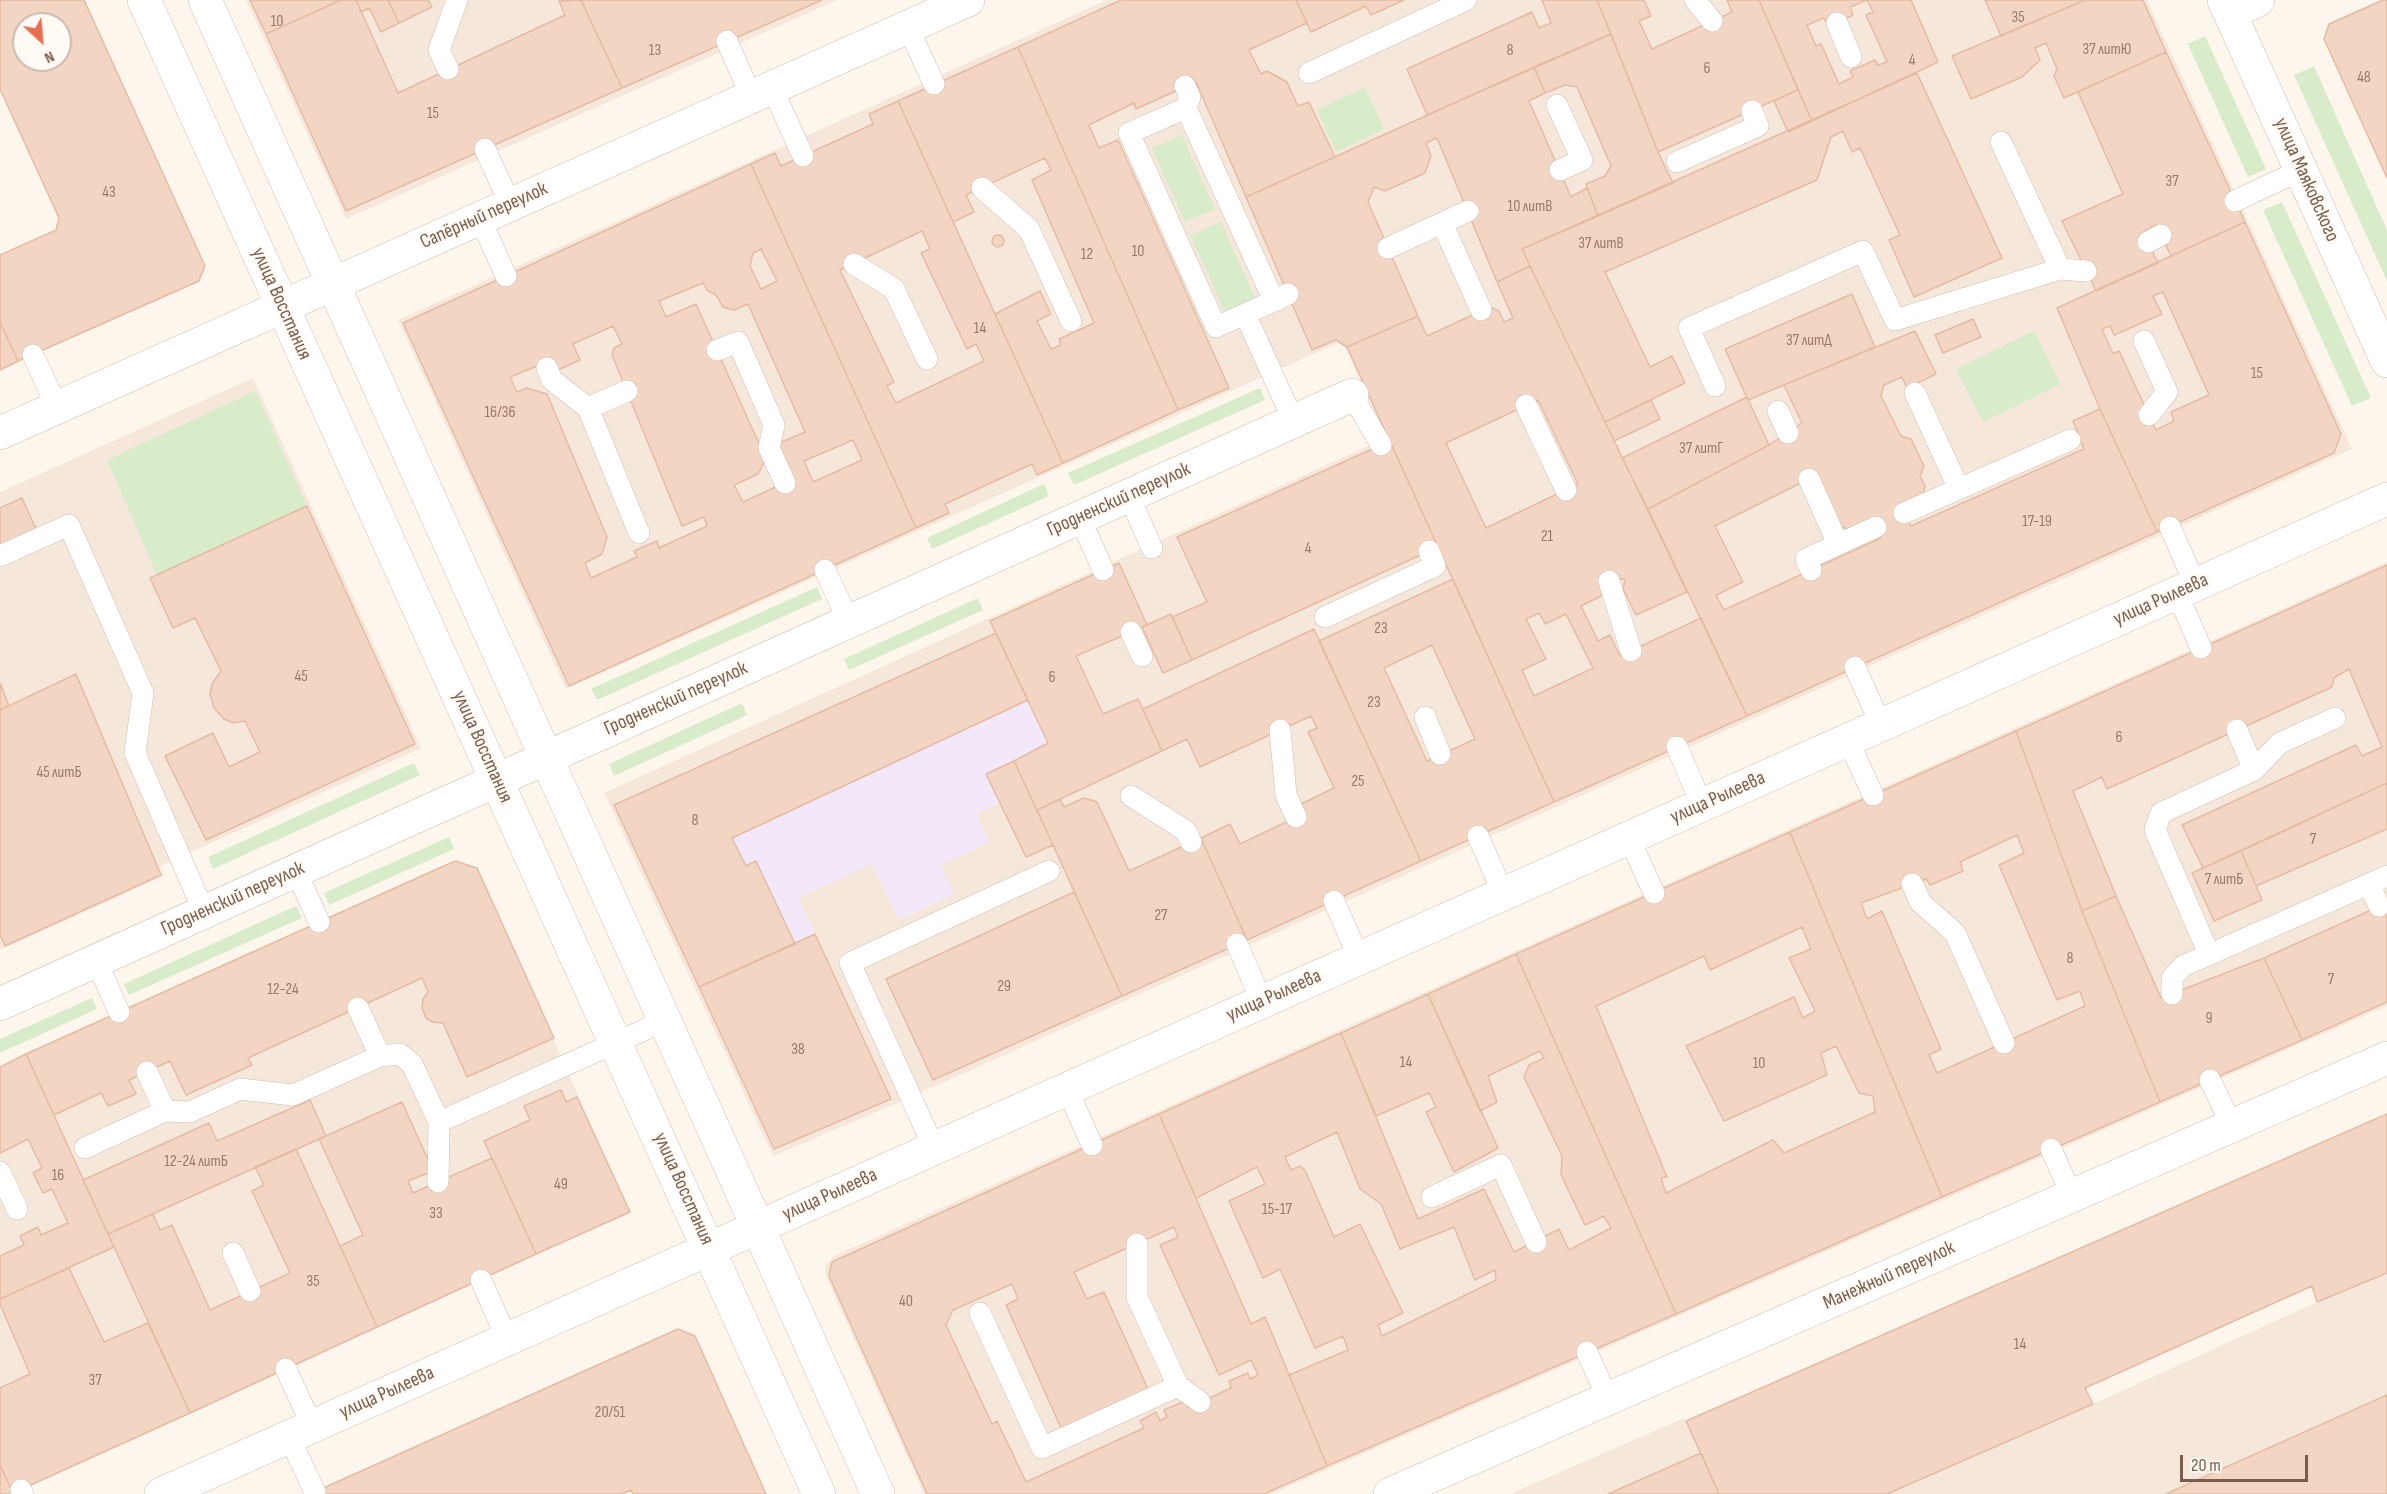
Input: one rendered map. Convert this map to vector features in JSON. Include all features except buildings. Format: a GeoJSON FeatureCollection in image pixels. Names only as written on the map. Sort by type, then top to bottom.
{"type":"FeatureCollection","features":[{"type":"Feature","properties":{"kind":"street","name":"улица Восстания"},"geometry":{"type":"LineString","coordinates":[[144,0],[819,1494]]}},
{"type":"Feature","properties":{"kind":"street"},"geometry":{"type":"LineString","coordinates":[[205,0],[878,1494]]}},
{"type":"Feature","properties":{"kind":"street","name":"Сапёрный переулок"},"geometry":{"type":"LineString","coordinates":[[0,433],[968,0]]}},
{"type":"Feature","properties":{"kind":"street","name":"улица Маяковского"},"geometry":{"type":"LineString","coordinates":[[2238,4],[2301,170],[2387,361]]}},
{"type":"Feature","properties":{"kind":"street","name":"Гродненский переулок"},"geometry":{"type":"LineString","coordinates":[[0,1004],[1352,395]]}},
{"type":"Feature","properties":{"kind":"street","name":"улица Рылеева"},"geometry":{"type":"LineString","coordinates":[[161,1494],[2387,499]]}},
{"type":"Feature","properties":{"kind":"street","name":"Манежный переулок"},"geometry":{"type":"LineString","coordinates":[[1390,1494],[2387,1058]]}},
{"type":"Feature","properties":{"kind":"lane"},"geometry":{"type":"LineString","coordinates":[[448,69],[439,50],[458,0]]}},
{"type":"Feature","properties":{"kind":"lane"},"geometry":{"type":"LineString","coordinates":[[1309,73],[1433,7],[1466,0]]}},
{"type":"Feature","properties":{"kind":"lane"},"geometry":{"type":"LineString","coordinates":[[1695,0],[1713,21]]}},
{"type":"Feature","properties":{"kind":"lane"},"geometry":{"type":"LineString","coordinates":[[1837,23],[1851,57]]}},
{"type":"Feature","properties":{"kind":"lane"},"geometry":{"type":"LineString","coordinates":[[908,27],[934,84]]}},
{"type":"Feature","properties":{"kind":"lane"},"geometry":{"type":"LineString","coordinates":[[727,41],[803,156]]}},
{"type":"Feature","properties":{"kind":"lane"},"geometry":{"type":"LineString","coordinates":[[1185,86],[1190,97],[1186,108],[1129,133],[1216,327],[1281,298],[1186,108]]}},
{"type":"Feature","properties":{"kind":"lane"},"geometry":{"type":"LineString","coordinates":[[1557,105],[1582,160],[1560,170]]}},
{"type":"Feature","properties":{"kind":"lane"},"geometry":{"type":"LineString","coordinates":[[1677,162],[1758,126],[1752,111]]}},
{"type":"Feature","properties":{"kind":"lane"},"geometry":{"type":"LineString","coordinates":[[2001,142],[2060,269]]}},
{"type":"Feature","properties":{"kind":"lane"},"geometry":{"type":"LineString","coordinates":[[484,149],[510,204]]}},
{"type":"Feature","properties":{"kind":"lane"},"geometry":{"type":"LineString","coordinates":[[2235,201],[2301,170]]}},
{"type":"Feature","properties":{"kind":"lane"},"geometry":{"type":"LineString","coordinates":[[982,188],[1029,229],[1071,321]]}},
{"type":"Feature","properties":{"kind":"lane"},"geometry":{"type":"LineString","coordinates":[[1388,248],[1468,211]]}},
{"type":"Feature","properties":{"kind":"lane"},"geometry":{"type":"LineString","coordinates":[[480,218],[506,276]]}},
{"type":"Feature","properties":{"kind":"lane"},"geometry":{"type":"LineString","coordinates":[[1442,223],[1481,310]]}},
{"type":"Feature","properties":{"kind":"lane"},"geometry":{"type":"LineString","coordinates":[[1715,386],[1689,328],[1863,251],[1895,320],[2060,269],[2086,271]]}},
{"type":"Feature","properties":{"kind":"lane"},"geometry":{"type":"LineString","coordinates":[[854,264],[894,289],[927,359]]}},
{"type":"Feature","properties":{"kind":"lane"},"geometry":{"type":"LineString","coordinates":[[1245,314],[1294,422]]}},
{"type":"Feature","properties":{"kind":"lane"},"geometry":{"type":"LineString","coordinates":[[2144,341],[2167,392],[2149,415]]}},
{"type":"Feature","properties":{"kind":"lane"},"geometry":{"type":"LineString","coordinates":[[717,350],[738,342],[774,425],[769,448],[785,483]]}},
{"type":"Feature","properties":{"kind":"lane"},"geometry":{"type":"LineString","coordinates":[[33,355],[57,407]]}},
{"type":"Feature","properties":{"kind":"lane"},"geometry":{"type":"LineString","coordinates":[[547,368],[552,380],[588,408],[639,533]]}},
{"type":"Feature","properties":{"kind":"lane"},"geometry":{"type":"LineString","coordinates":[[588,408],[627,391]]}},
{"type":"Feature","properties":{"kind":"lane"},"geometry":{"type":"LineString","coordinates":[[1915,393],[1959,489]]}},
{"type":"Feature","properties":{"kind":"lane"},"geometry":{"type":"LineString","coordinates":[[1352,395],[1381,445]]}},
{"type":"Feature","properties":{"kind":"lane"},"geometry":{"type":"LineString","coordinates":[[1526,405],[1566,490]]}},
{"type":"Feature","properties":{"kind":"lane"},"geometry":{"type":"LineString","coordinates":[[1778,411],[1788,433]]}},
{"type":"Feature","properties":{"kind":"lane"},"geometry":{"type":"LineString","coordinates":[[1904,513],[2070,440]]}},
{"type":"Feature","properties":{"kind":"lane"},"geometry":{"type":"LineString","coordinates":[[1809,479],[1838,544]]}},
{"type":"Feature","properties":{"kind":"lane"},"geometry":{"type":"LineString","coordinates":[[1129,496],[1152,548]]}},
{"type":"Feature","properties":{"kind":"lane"},"geometry":{"type":"LineString","coordinates":[[1080,518],[1103,570]]}},
{"type":"Feature","properties":{"kind":"lane"},"geometry":{"type":"LineString","coordinates":[[0,556],[69,525],[142,693],[135,753],[204,912]]}},
{"type":"Feature","properties":{"kind":"lane"},"geometry":{"type":"LineString","coordinates":[[2170,526],[2201,648]]}},
{"type":"Feature","properties":{"kind":"lane"},"geometry":{"type":"LineString","coordinates":[[1811,570],[1806,559],[1876,527]]}},
{"type":"Feature","properties":{"kind":"lane"},"geometry":{"type":"LineString","coordinates":[[1325,617],[1435,566],[1429,551]]}},
{"type":"Feature","properties":{"kind":"lane"},"geometry":{"type":"LineString","coordinates":[[825,570],[849,622]]}},
{"type":"Feature","properties":{"kind":"lane"},"geometry":{"type":"LineString","coordinates":[[1609,581],[1631,651]]}},
{"type":"Feature","properties":{"kind":"lane"},"geometry":{"type":"LineString","coordinates":[[1131,632],[1142,656]]}},
{"type":"Feature","properties":{"kind":"lane"},"geometry":{"type":"LineString","coordinates":[[1856,667],[1881,725]]}},
{"type":"Feature","properties":{"kind":"lane"},"geometry":{"type":"LineString","coordinates":[[1425,717],[1440,754]]}},
{"type":"Feature","properties":{"kind":"lane"},"geometry":{"type":"LineString","coordinates":[[2209,954],[2155,830],[2161,813],[2254,770],[2280,743],[2335,718]]}},
{"type":"Feature","properties":{"kind":"lane"},"geometry":{"type":"LineString","coordinates":[[1280,730],[1286,795],[1296,817]]}},
{"type":"Feature","properties":{"kind":"lane"},"geometry":{"type":"LineString","coordinates":[[2237,730],[2254,770]]}},
{"type":"Feature","properties":{"kind":"lane"},"geometry":{"type":"LineString","coordinates":[[1848,740],[1873,795]]}},
{"type":"Feature","properties":{"kind":"lane"},"geometry":{"type":"LineString","coordinates":[[1677,747],[1702,805]]}},
{"type":"Feature","properties":{"kind":"lane"},"geometry":{"type":"LineString","coordinates":[[1131,796],[1186,831],[1191,842]]}},
{"type":"Feature","properties":{"kind":"lane"},"geometry":{"type":"LineString","coordinates":[[1478,836],[1503,893]]}},
{"type":"Feature","properties":{"kind":"lane"},"geometry":{"type":"LineString","coordinates":[[1629,838],[1654,893]]}},
{"type":"Feature","properties":{"kind":"lane"},"geometry":{"type":"LineString","coordinates":[[296,871],[319,922]]}},
{"type":"Feature","properties":{"kind":"lane"},"geometry":{"type":"LineString","coordinates":[[934,1148],[850,963],[1049,871]]}},
{"type":"Feature","properties":{"kind":"lane"},"geometry":{"type":"LineString","coordinates":[[2172,994],[2172,978],[2183,966],[2378,880],[2379,906]]}},
{"type":"Feature","properties":{"kind":"lane"},"geometry":{"type":"LineString","coordinates":[[1912,884],[1921,903],[1954,933],[2004,1043]]}},
{"type":"Feature","properties":{"kind":"lane"},"geometry":{"type":"LineString","coordinates":[[1334,901],[1359,958]]}},
{"type":"Feature","properties":{"kind":"lane"},"geometry":{"type":"LineString","coordinates":[[1237,944],[1262,1002]]}},
{"type":"Feature","properties":{"kind":"lane"},"geometry":{"type":"LineString","coordinates":[[96,960],[119,1012]]}},
{"type":"Feature","properties":{"kind":"lane"},"geometry":{"type":"LineString","coordinates":[[358,1008],[380,1056]]}},
{"type":"Feature","properties":{"kind":"lane"},"geometry":{"type":"LineString","coordinates":[[439,1122],[664,1021]]}},
{"type":"Feature","properties":{"kind":"lane"},"geometry":{"type":"LineString","coordinates":[[85,1148],[165,1111],[190,1112],[240,1089],[293,1095],[380,1056],[400,1054],[412,1064],[439,1122],[438,1182]]}},
{"type":"Feature","properties":{"kind":"lane"},"geometry":{"type":"LineString","coordinates":[[147,1072],[165,1111]]}},
{"type":"Feature","properties":{"kind":"lane"},"geometry":{"type":"LineString","coordinates":[[2210,1080],[2232,1126]]}},
{"type":"Feature","properties":{"kind":"lane"},"geometry":{"type":"LineString","coordinates":[[1067,1089],[1092,1145]]}},
{"type":"Feature","properties":{"kind":"lane"},"geometry":{"type":"LineString","coordinates":[[2051,1149],[2072,1196]]}},
{"type":"Feature","properties":{"kind":"lane"},"geometry":{"type":"LineString","coordinates":[[1432,1197],[1501,1166],[1536,1242]]}},
{"type":"Feature","properties":{"kind":"lane"},"geometry":{"type":"LineString","coordinates":[[0,1172],[17,1209]]}},
{"type":"Feature","properties":{"kind":"lane"},"geometry":{"type":"LineString","coordinates":[[1137,1244],[1137,1298],[1178,1386],[1200,1402]]}},
{"type":"Feature","properties":{"kind":"lane"},"geometry":{"type":"LineString","coordinates":[[233,1253],[250,1291]]}},
{"type":"Feature","properties":{"kind":"lane"},"geometry":{"type":"LineString","coordinates":[[481,1280],[507,1339]]}},
{"type":"Feature","properties":{"kind":"lane"},"geometry":{"type":"LineString","coordinates":[[980,1313],[1042,1448],[1178,1386]]}},
{"type":"Feature","properties":{"kind":"lane"},"geometry":{"type":"LineString","coordinates":[[1587,1352],[1608,1399]]}},
{"type":"Feature","properties":{"kind":"lane"},"geometry":{"type":"LineString","coordinates":[[286,1369],[315,1492]]}},
{"type":"Feature","properties":{"kind":"shaded area"},"geometry":{"type":"Polygon","coordinates":[[[246,0],[837,0],[346,219],[246,0]]]}},
{"type":"Feature","properties":{"kind":"shaded area"},"geometry":{"type":"Polygon","coordinates":[[[1107,0],[2147,0],[2352,449],[911,1097],[773,1156],[604,793],[1386,438],[1345,347],[1338,343],[566,689],[398,320],[1107,0]]]}},
{"type":"Feature","properties":{"kind":"shaded area"},"geometry":{"type":"Polygon","coordinates":[[[253,378],[421,748],[160,866],[164,876],[0,950],[0,492],[253,378]]]}},
{"type":"Feature","properties":{"kind":"shaded area"},"geometry":{"type":"Polygon","coordinates":[[[2387,562],[2387,1006],[1271,1494],[924,1494],[826,1277],[825,1269],[834,1256],[2387,562]]]}},
{"type":"Feature","properties":{"kind":"shaded area"},"geometry":{"type":"Polygon","coordinates":[[[996,633],[1048,743],[987,774],[1000,803],[976,814],[989,842],[941,865],[954,895],[899,920],[872,864],[798,898],[815,934],[699,987],[614,805],[996,633]]]}},
{"type":"Feature","properties":{"kind":"shaded area"},"geometry":{"type":"Polygon","coordinates":[[[455,861],[477,868],[630,1212],[21,1490],[0,1494],[0,1067],[455,861]]]}},
{"type":"Feature","properties":{"kind":"shaded area"},"geometry":{"type":"Polygon","coordinates":[[[2387,1273],[2387,1494],[1887,1494],[2093,1404],[2317,1302],[2387,1273]]]}},
{"type":"Feature","properties":{"kind":"shaded area"},"geometry":{"type":"Polygon","coordinates":[[[1684,1418],[1719,1494],[1510,1494],[1684,1418]]]}},
{"type":"Feature","properties":{"kind":"green space"},"geometry":{"type":"Polygon","coordinates":[[[2205,36],[2266,169],[2248,177],[2188,44],[2205,36]]]}},
{"type":"Feature","properties":{"kind":"green space"},"geometry":{"type":"Polygon","coordinates":[[[2314,66],[2387,230],[2387,281],[2294,75],[2314,66]]]}},
{"type":"Feature","properties":{"kind":"green space"},"geometry":{"type":"Polygon","coordinates":[[[1365,87],[1384,129],[1336,152],[1317,110],[1365,87]]]}},
{"type":"Feature","properties":{"kind":"green space"},"geometry":{"type":"Polygon","coordinates":[[[1182,135],[1215,209],[1185,222],[1152,148],[1182,135]]]}},
{"type":"Feature","properties":{"kind":"green space"},"geometry":{"type":"Polygon","coordinates":[[[2282,202],[2371,398],[2352,406],[2263,210],[2282,202]]]}},
{"type":"Feature","properties":{"kind":"green space"},"geometry":{"type":"Polygon","coordinates":[[[1221,222],[1255,298],[1225,312],[1190,235],[1221,222]]]}},
{"type":"Feature","properties":{"kind":"green space"},"geometry":{"type":"Polygon","coordinates":[[[2034,331],[2061,384],[1983,422],[1956,369],[2034,331]]]}},
{"type":"Feature","properties":{"kind":"green space"},"geometry":{"type":"Polygon","coordinates":[[[1260,388],[1265,400],[1074,485],[1068,473],[1260,388]]]}},
{"type":"Feature","properties":{"kind":"green space"},"geometry":{"type":"Polygon","coordinates":[[[255,391],[307,506],[157,575],[107,460],[255,391]]]}},
{"type":"Feature","properties":{"kind":"green space"},"geometry":{"type":"Polygon","coordinates":[[[1044,484],[1049,496],[932,549],[927,538],[1044,484]]]}},
{"type":"Feature","properties":{"kind":"green space"},"geometry":{"type":"Polygon","coordinates":[[[817,587],[822,599],[597,700],[591,689],[817,587]]]}},
{"type":"Feature","properties":{"kind":"green space"},"geometry":{"type":"Polygon","coordinates":[[[978,598],[983,610],[849,670],[844,659],[978,598]]]}},
{"type":"Feature","properties":{"kind":"green space"},"geometry":{"type":"Polygon","coordinates":[[[742,703],[747,715],[614,776],[609,764],[742,703]]]}},
{"type":"Feature","properties":{"kind":"green space"},"geometry":{"type":"Polygon","coordinates":[[[414,763],[420,775],[213,869],[208,857],[414,763]]]}},
{"type":"Feature","properties":{"kind":"green space"},"geometry":{"type":"Polygon","coordinates":[[[449,837],[454,849],[329,905],[324,893],[449,837]]]}},
{"type":"Feature","properties":{"kind":"green space"},"geometry":{"type":"Polygon","coordinates":[[[296,906],[302,918],[129,995],[124,984],[296,906]]]}},
{"type":"Feature","properties":{"kind":"green space"},"geometry":{"type":"Polygon","coordinates":[[[92,998],[97,1009],[0,1053],[0,1039],[92,998]]]}}]}
